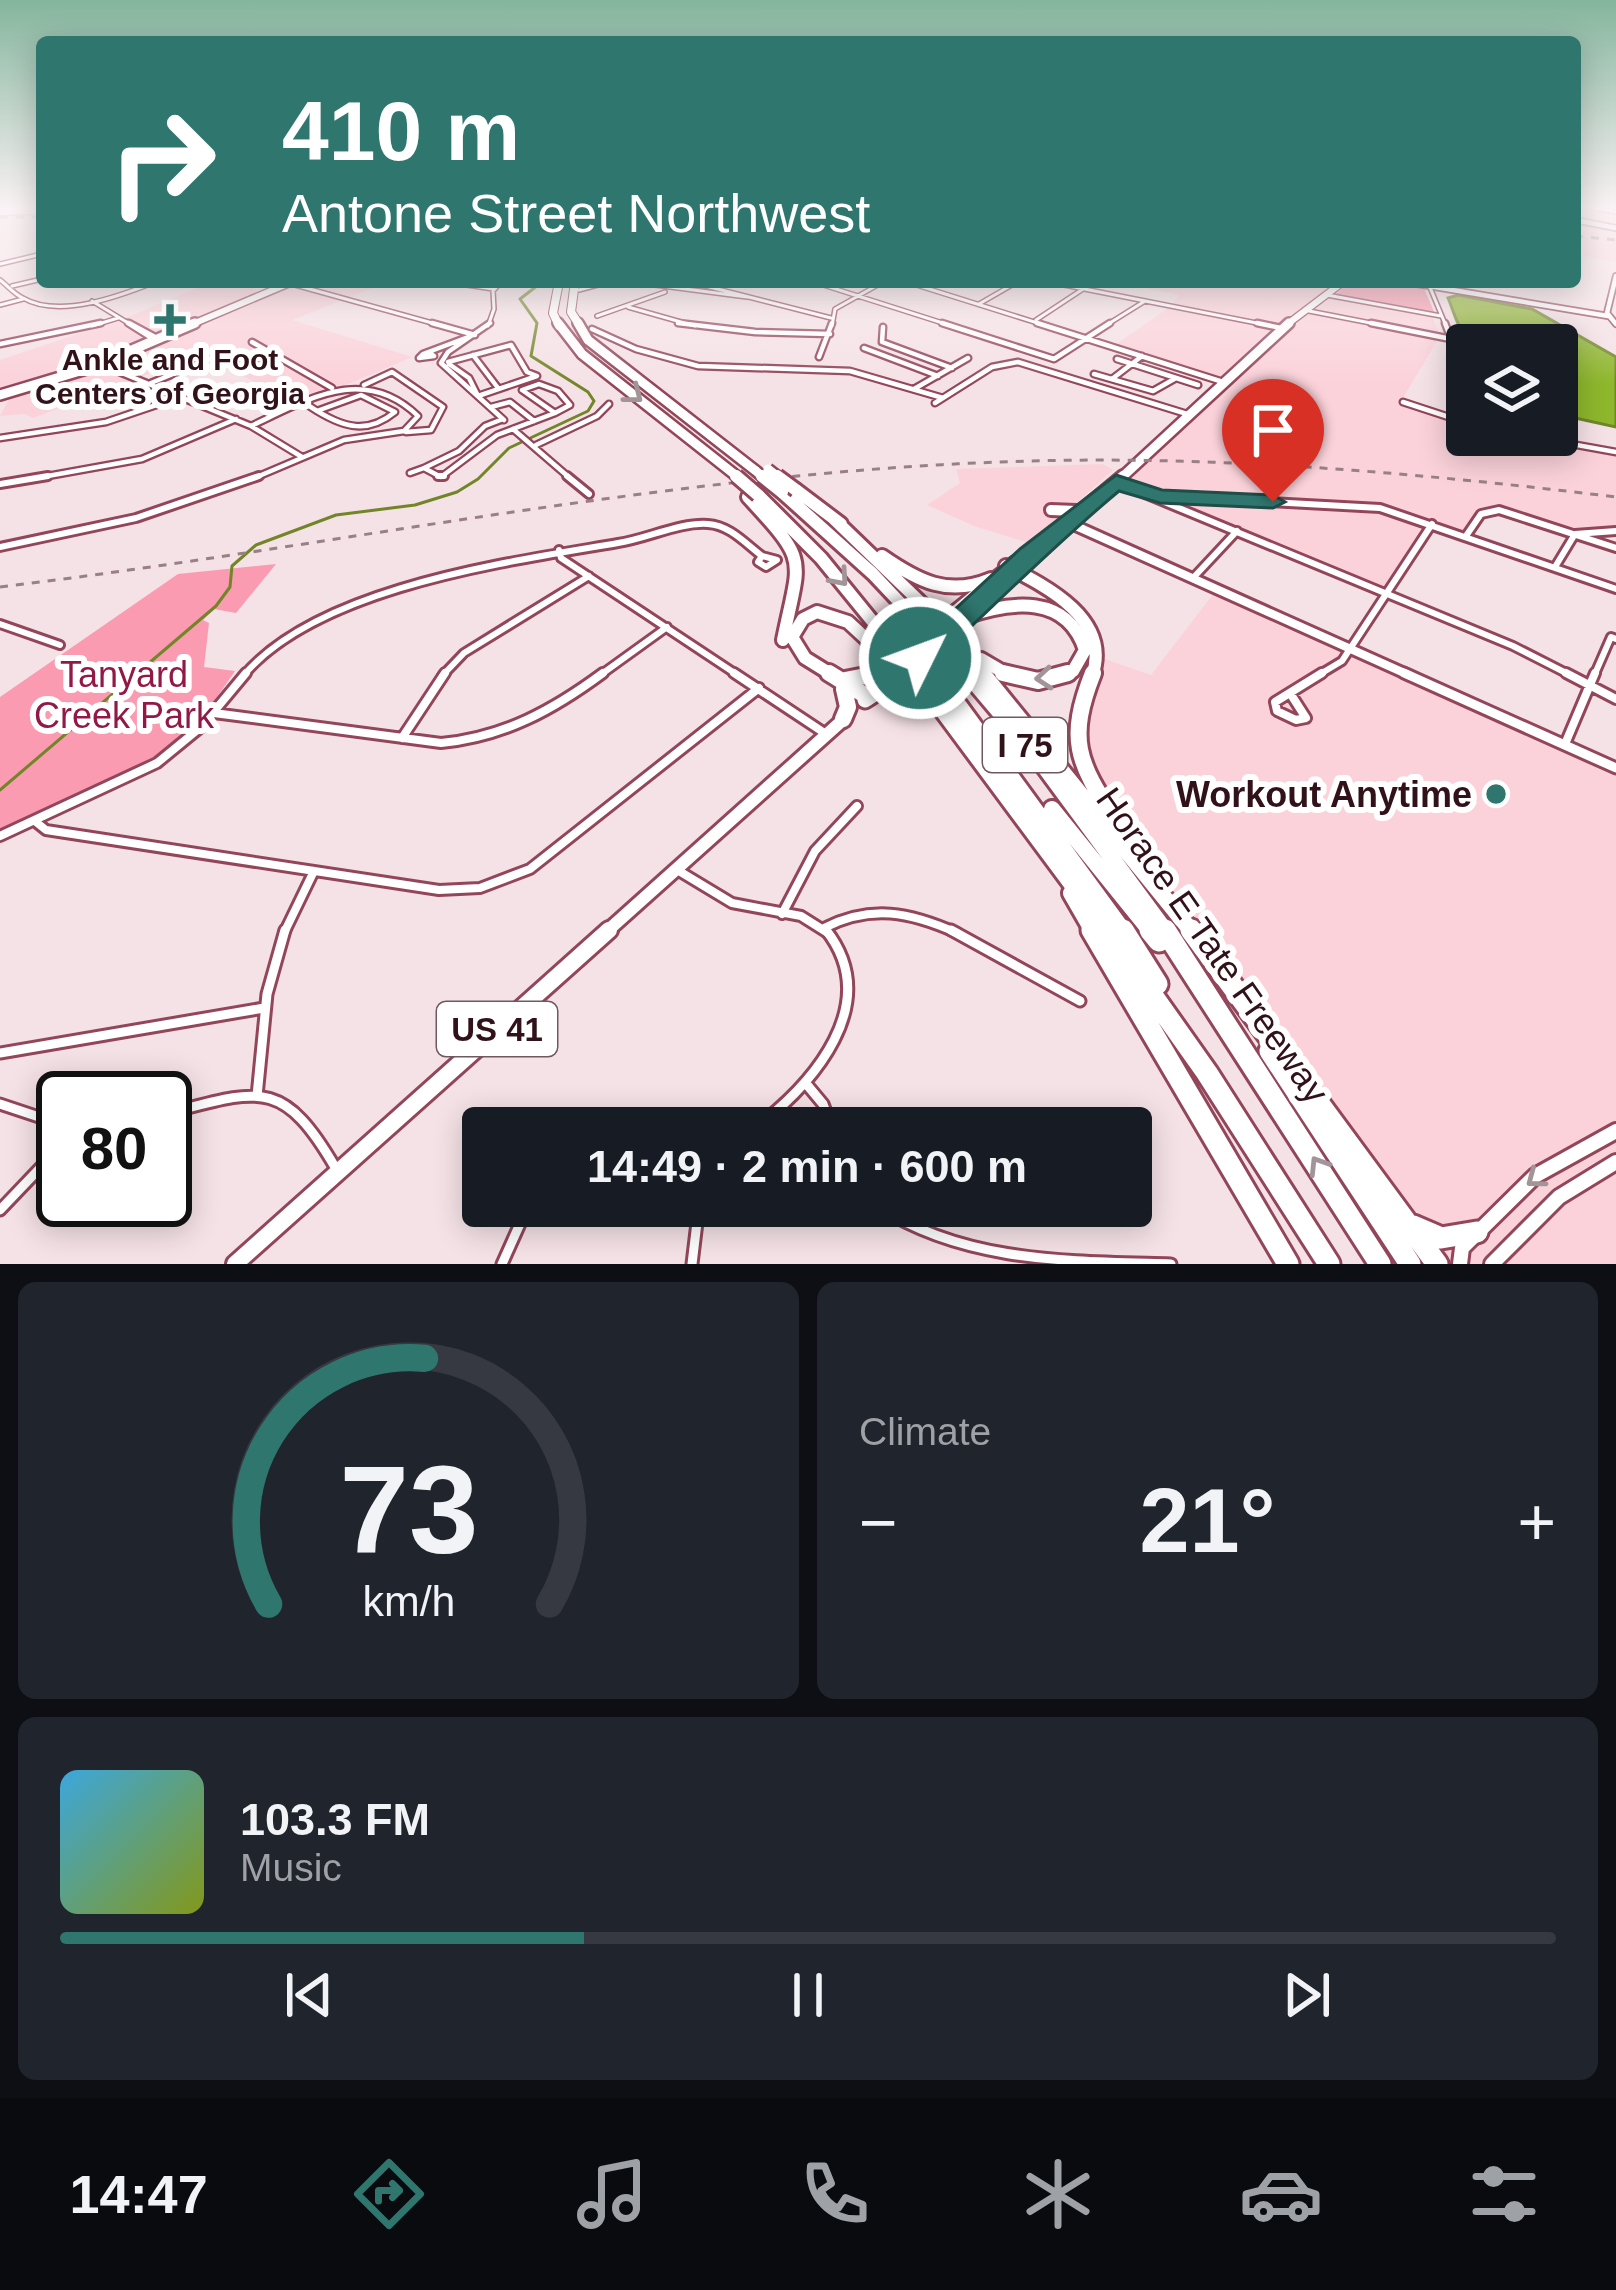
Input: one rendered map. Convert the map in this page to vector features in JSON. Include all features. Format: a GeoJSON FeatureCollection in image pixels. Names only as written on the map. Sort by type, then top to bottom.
{"type":"FeatureCollection","features":[{"type":"Feature","properties":{"kind":"highway"},"geometry":{"type":"LineString","coordinates":[[5,394],[100,364],[277,288]]}},
{"type":"Feature","properties":{"kind":"highway"},"geometry":{"type":"LineString","coordinates":[[555,288],[555,320],[572,345],[716,459],[753,496],[779,533],[798,564],[783,638],[787,651],[866,699]]}},
{"type":"Feature","properties":{"kind":"highway","name":"Horace E Tate Freeway"},"geometry":{"type":"LineString","coordinates":[[576,288],[570,305],[580,331],[663,400],[789,491],[904,606],[994,706],[1097,838],[1229,1030],[1380,1264]]}},
{"type":"Feature","properties":{"kind":"highway"},"geometry":{"type":"LineString","coordinates":[[1097,494],[1116,482],[1327,288]]}},
{"type":"Feature","properties":{"kind":"highway"},"geometry":{"type":"LineString","coordinates":[[1314,302],[1336,288]]}},
{"type":"Feature","properties":{"kind":"highway"},"geometry":{"type":"LineString","coordinates":[[952,617],[1078,511],[1144,446],[1158,440]]}},
{"type":"Feature","properties":{"kind":"highway"},"geometry":{"type":"LineString","coordinates":[[789,491],[932,587],[961,592],[1011,568]]}},
{"type":"Feature","properties":{"kind":"highway","name":"I 75"},"geometry":{"type":"LineString","coordinates":[[753,496],[859,600],[988,771],[1046,821],[1329,1264]]}},
{"type":"Feature","properties":{"kind":"highway"},"geometry":{"type":"LineString","coordinates":[[1062,525],[1049,512],[1078,511]]}},
{"type":"Feature","properties":{"kind":"highway"},"geometry":{"type":"LineString","coordinates":[[834,519],[952,617],[1160,888],[1437,1264]]}},
{"type":"Feature","properties":{"kind":"highway"},"geometry":{"type":"LineString","coordinates":[[1011,568],[1078,615],[1094,633],[1099,655],[1077,713],[1078,750],[1089,778],[1160,888]]}},
{"type":"Feature","properties":{"kind":"highway"},"geometry":{"type":"LineString","coordinates":[[841,684],[888,677],[919,666],[952,617],[991,579]]}},
{"type":"Feature","properties":{"kind":"highway"},"geometry":{"type":"LineString","coordinates":[[1006,603],[1041,606],[1064,616],[1079,631],[1083,658],[1058,679],[1013,677],[988,665],[952,617],[1006,603]]}},
{"type":"Feature","properties":{"kind":"highway"},"geometry":{"type":"LineString","coordinates":[[844,719],[848,706],[841,684],[794,648],[794,632],[809,618],[833,614],[860,627],[988,771]]}},
{"type":"Feature","properties":{"kind":"highway"},"geometry":{"type":"LineString","coordinates":[[927,655],[1046,821],[1229,1030]]}},
{"type":"Feature","properties":{"kind":"highway"},"geometry":{"type":"LineString","coordinates":[[904,656],[927,655]]}},
{"type":"Feature","properties":{"kind":"highway","name":"US 41"},"geometry":{"type":"LineString","coordinates":[[866,699],[904,656]]}},
{"type":"Feature","properties":{"kind":"highway"},"geometry":{"type":"LineString","coordinates":[[1046,821],[1288,1264]]}},
{"type":"Feature","properties":{"kind":"highway"},"geometry":{"type":"LineString","coordinates":[[1184,922],[1410,1264]]}},
{"type":"Feature","properties":{"kind":"highway"},"geometry":{"type":"LineString","coordinates":[[1408,1224],[1441,1238],[1477,1232]]}},
{"type":"Feature","properties":{"kind":"main road"},"geometry":{"type":"LineString","coordinates":[[1616,276],[1608,316],[1616,324]]}},
{"type":"Feature","properties":{"kind":"main road","name":"US 41"},"geometry":{"type":"LineString","coordinates":[[235,1264],[866,699]]}},
{"type":"Feature","properties":{"kind":"main road"},"geometry":{"type":"LineString","coordinates":[[1460,1264],[1462,1248],[1535,1176],[1616,1132]]}},
{"type":"Feature","properties":{"kind":"main road"},"geometry":{"type":"LineString","coordinates":[[1492,1264],[1559,1197],[1616,1162]]}},
{"type":"Feature","properties":{"kind":"street"},"geometry":{"type":"LineString","coordinates":[[0,280],[23,299]]}},
{"type":"Feature","properties":{"kind":"street"},"geometry":{"type":"LineString","coordinates":[[12,286],[36,280]]}},
{"type":"Feature","properties":{"kind":"street"},"geometry":{"type":"LineString","coordinates":[[0,305],[23,299],[92,301],[135,288]]}},
{"type":"Feature","properties":{"kind":"street"},"geometry":{"type":"LineString","coordinates":[[308,288],[475,335],[479,340],[453,353],[448,362]]}},
{"type":"Feature","properties":{"kind":"street"},"geometry":{"type":"LineString","coordinates":[[497,288],[496,313],[441,362],[589,494]]}},
{"type":"Feature","properties":{"kind":"street"},"geometry":{"type":"LineString","coordinates":[[658,288],[763,298],[831,318]]}},
{"type":"Feature","properties":{"kind":"street"},"geometry":{"type":"LineString","coordinates":[[711,288],[732,294]]}},
{"type":"Feature","properties":{"kind":"street"},"geometry":{"type":"LineString","coordinates":[[832,288],[1052,359],[1061,358],[1145,301]]}},
{"type":"Feature","properties":{"kind":"street"},"geometry":{"type":"LineString","coordinates":[[819,357],[837,306],[871,288]]}},
{"type":"Feature","properties":{"kind":"street"},"geometry":{"type":"LineString","coordinates":[[925,288],[1223,382]]}},
{"type":"Feature","properties":{"kind":"street"},"geometry":{"type":"LineString","coordinates":[[980,304],[1007,288]]}},
{"type":"Feature","properties":{"kind":"street"},"geometry":{"type":"LineString","coordinates":[[1079,288],[1283,328]]}},
{"type":"Feature","properties":{"kind":"street"},"geometry":{"type":"LineString","coordinates":[[1304,310],[1451,338],[1430,288]]}},
{"type":"Feature","properties":{"kind":"street"},"geometry":{"type":"LineString","coordinates":[[1446,288],[1608,316]]}},
{"type":"Feature","properties":{"kind":"street"},"geometry":{"type":"LineString","coordinates":[[1034,321],[1084,289]]}},
{"type":"Feature","properties":{"kind":"street"},"geometry":{"type":"LineString","coordinates":[[597,316],[667,290]]}},
{"type":"Feature","properties":{"kind":"street"},"geometry":{"type":"LineString","coordinates":[[1327,295],[1441,316]]}},
{"type":"Feature","properties":{"kind":"street"},"geometry":{"type":"LineString","coordinates":[[92,301],[149,340],[158,340]]}},
{"type":"Feature","properties":{"kind":"street"},"geometry":{"type":"LineString","coordinates":[[628,308],[661,320],[753,333],[830,334]]}},
{"type":"Feature","properties":{"kind":"street"},"geometry":{"type":"LineString","coordinates":[[0,344],[70,333],[119,319]]}},
{"type":"Feature","properties":{"kind":"street"},"geometry":{"type":"LineString","coordinates":[[883,327],[882,342],[952,368]]}},
{"type":"Feature","properties":{"kind":"street"},"geometry":{"type":"LineString","coordinates":[[592,329],[636,350],[698,366],[850,370],[943,398]]}},
{"type":"Feature","properties":{"kind":"street"},"geometry":{"type":"LineString","coordinates":[[429,352],[475,335]]}},
{"type":"Feature","properties":{"kind":"street"},"geometry":{"type":"LineString","coordinates":[[252,342],[335,390]]}},
{"type":"Feature","properties":{"kind":"street"},"geometry":{"type":"LineString","coordinates":[[448,362],[511,345],[527,372],[537,376],[478,396]]}},
{"type":"Feature","properties":{"kind":"street"},"geometry":{"type":"LineString","coordinates":[[864,348],[938,376]]}},
{"type":"Feature","properties":{"kind":"street"},"geometry":{"type":"LineString","coordinates":[[147,384],[229,351],[250,361]]}},
{"type":"Feature","properties":{"kind":"street"},"geometry":{"type":"LineString","coordinates":[[242,364],[271,353]]}},
{"type":"Feature","properties":{"kind":"street"},"geometry":{"type":"LineString","coordinates":[[473,356],[483,362],[498,388]]}},
{"type":"Feature","properties":{"kind":"street"},"geometry":{"type":"LineString","coordinates":[[1112,379],[1142,356]]}},
{"type":"Feature","properties":{"kind":"street"},"geometry":{"type":"LineString","coordinates":[[912,390],[968,358]]}},
{"type":"Feature","properties":{"kind":"street"},"geometry":{"type":"LineString","coordinates":[[1117,359],[1198,385]]}},
{"type":"Feature","properties":{"kind":"street"},"geometry":{"type":"LineString","coordinates":[[448,362],[469,378],[478,396]]}},
{"type":"Feature","properties":{"kind":"street"},"geometry":{"type":"LineString","coordinates":[[935,403],[992,367],[1023,363],[1186,414]]}},
{"type":"Feature","properties":{"kind":"street"},"geometry":{"type":"LineString","coordinates":[[100,364],[236,419],[302,458]]}},
{"type":"Feature","properties":{"kind":"street"},"geometry":{"type":"LineString","coordinates":[[0,547],[153,513],[350,437],[420,434],[442,418],[443,407],[392,372],[362,387],[335,390],[303,402],[251,426]]}},
{"type":"Feature","properties":{"kind":"street"},"geometry":{"type":"LineString","coordinates":[[1094,374],[1156,391],[1176,378]]}},
{"type":"Feature","properties":{"kind":"street"},"geometry":{"type":"LineString","coordinates":[[424,468],[441,477],[451,473],[496,436],[556,414],[570,405],[562,394],[543,384],[522,387],[556,414]]}},
{"type":"Feature","properties":{"kind":"street"},"geometry":{"type":"LineString","coordinates":[[362,387],[416,411],[416,423],[403,432]]}},
{"type":"Feature","properties":{"kind":"street"},"geometry":{"type":"LineString","coordinates":[[0,406],[5,394]]}},
{"type":"Feature","properties":{"kind":"street"},"geometry":{"type":"LineString","coordinates":[[303,402],[317,411],[353,430],[372,427],[395,412],[362,395],[317,411]]}},
{"type":"Feature","properties":{"kind":"street"},"geometry":{"type":"LineString","coordinates":[[0,438],[106,422],[180,397]]}},
{"type":"Feature","properties":{"kind":"street"},"geometry":{"type":"LineString","coordinates":[[491,407],[509,402],[534,421]]}},
{"type":"Feature","properties":{"kind":"street"},"geometry":{"type":"LineString","coordinates":[[1403,402],[1446,416]]}},
{"type":"Feature","properties":{"kind":"street"},"geometry":{"type":"LineString","coordinates":[[533,444],[597,416],[608,404]]}},
{"type":"Feature","properties":{"kind":"street"},"geometry":{"type":"LineString","coordinates":[[0,484],[130,463],[236,419]]}},
{"type":"Feature","properties":{"kind":"street"},"geometry":{"type":"LineString","coordinates":[[410,472],[459,451],[478,430],[503,419]]}},
{"type":"Feature","properties":{"kind":"street"},"geometry":{"type":"LineString","coordinates":[[1578,445],[1616,452]]}},
{"type":"Feature","properties":{"kind":"street"},"geometry":{"type":"LineString","coordinates":[[1116,482],[1514,646],[1616,699]]}},
{"type":"Feature","properties":{"kind":"street"},"geometry":{"type":"LineString","coordinates":[[1147,495],[1367,506],[1616,589]]}},
{"type":"Feature","properties":{"kind":"street"},"geometry":{"type":"LineString","coordinates":[[1466,536],[1481,514],[1493,509],[1616,548]]}},
{"type":"Feature","properties":{"kind":"street"},"geometry":{"type":"LineString","coordinates":[[0,836],[158,763],[190,739],[261,656],[323,616],[509,559],[622,543],[708,523],[726,528],[762,556]]}},
{"type":"Feature","properties":{"kind":"street"},"geometry":{"type":"LineString","coordinates":[[1290,693],[1306,718],[1296,720],[1277,711],[1275,702],[1290,693],[1328,673],[1353,648],[1432,524]]}},
{"type":"Feature","properties":{"kind":"street"},"geometry":{"type":"LineString","coordinates":[[1062,525],[1194,577],[1616,768]]}},
{"type":"Feature","properties":{"kind":"street"},"geometry":{"type":"LineString","coordinates":[[1194,577],[1237,531]]}},
{"type":"Feature","properties":{"kind":"street"},"geometry":{"type":"LineString","coordinates":[[1576,534],[1616,531]]}},
{"type":"Feature","properties":{"kind":"street"},"geometry":{"type":"LineString","coordinates":[[1555,567],[1576,534]]}},
{"type":"Feature","properties":{"kind":"street"},"geometry":{"type":"LineString","coordinates":[[559,550],[561,557],[827,735]]}},
{"type":"Feature","properties":{"kind":"street"},"geometry":{"type":"LineString","coordinates":[[402,738],[437,682],[464,653],[589,576]]}},
{"type":"Feature","properties":{"kind":"street"},"geometry":{"type":"LineString","coordinates":[[0,625],[60,645]]}},
{"type":"Feature","properties":{"kind":"street"},"geometry":{"type":"LineString","coordinates":[[212,713],[460,743],[509,731],[667,627]]}},
{"type":"Feature","properties":{"kind":"street"},"geometry":{"type":"LineString","coordinates":[[1565,745],[1611,637],[1616,639]]}},
{"type":"Feature","properties":{"kind":"street"},"geometry":{"type":"LineString","coordinates":[[36,822],[46,830],[451,892],[513,879],[542,861],[759,688]]}},
{"type":"Feature","properties":{"kind":"street"},"geometry":{"type":"LineString","coordinates":[[782,914],[815,851],[857,806]]}},
{"type":"Feature","properties":{"kind":"street"},"geometry":{"type":"LineString","coordinates":[[676,869],[725,901],[806,918],[824,928],[841,958],[846,998],[834,1046],[808,1086],[782,1107]]}},
{"type":"Feature","properties":{"kind":"street"},"geometry":{"type":"LineString","coordinates":[[257,1096],[265,1072],[264,1008],[288,922],[314,871]]}},
{"type":"Feature","properties":{"kind":"street"},"geometry":{"type":"LineString","coordinates":[[824,928],[859,908],[906,911],[1080,1001]]}},
{"type":"Feature","properties":{"kind":"street"},"geometry":{"type":"LineString","coordinates":[[0,1052],[264,1008]]}},
{"type":"Feature","properties":{"kind":"street"},"geometry":{"type":"LineString","coordinates":[[808,1086],[824,1107]]}},
{"type":"Feature","properties":{"kind":"street"},"geometry":{"type":"LineString","coordinates":[[192,1109],[257,1096],[279,1099],[297,1109],[338,1172]]}},
{"type":"Feature","properties":{"kind":"street"},"geometry":{"type":"LineString","coordinates":[[0,1104],[36,1116]]}},
{"type":"Feature","properties":{"kind":"street"},"geometry":{"type":"LineString","coordinates":[[0,1210],[36,1172]]}},
{"type":"Feature","properties":{"kind":"street"},"geometry":{"type":"LineString","coordinates":[[502,1264],[519,1227]]}},
{"type":"Feature","properties":{"kind":"street"},"geometry":{"type":"LineString","coordinates":[[692,1264],[697,1227]]}},
{"type":"Feature","properties":{"kind":"street"},"geometry":{"type":"LineString","coordinates":[[898,1227],[971,1256],[1171,1264]]}},
{"type":"Feature","properties":{"kind":"shaded area"},"geometry":{"type":"Polygon","coordinates":[[[197,288],[372,288],[292,320],[412,357],[301,404],[198,355],[33,418],[0,416],[12,394],[0,392],[0,360],[123,319],[197,288]]]}},
{"type":"Feature","properties":{"kind":"shaded area"},"geometry":{"type":"Polygon","coordinates":[[[1145,288],[1421,288],[1440,336],[1400,403],[1446,417],[1446,456],[1578,456],[1578,444],[1616,450],[1616,532],[1573,535],[1484,510],[1461,533],[1426,521],[1385,588],[1123,483],[1233,383],[1115,345],[1171,306],[1179,295],[1145,288]]]}},
{"type":"Feature","properties":{"kind":"shaded area"},"geometry":{"type":"Polygon","coordinates":[[[1458,295],[1532,309],[1558,324],[1459,324],[1448,298],[1458,295]]]}},
{"type":"Feature","properties":{"kind":"shaded area"},"geometry":{"type":"Polygon","coordinates":[[[1578,335],[1616,357],[1616,427],[1578,419],[1578,335]]]}},
{"type":"Feature","properties":{"kind":"shaded area"},"geometry":{"type":"Polygon","coordinates":[[[1103,464],[1113,470],[1032,544],[927,505],[960,483],[956,469],[1103,464]]]}},
{"type":"Feature","properties":{"kind":"shaded area"},"geometry":{"type":"Polygon","coordinates":[[[1217,589],[1616,770],[1616,1264],[1451,1264],[1116,819],[1074,728],[1096,656],[1151,675],[1217,589]]]}},
{"type":"Feature","properties":{"kind":"green space"},"geometry":{"type":"Polygon","coordinates":[[[1343,288],[1424,288],[1435,314],[1334,296],[1343,288]]]}},
{"type":"Feature","properties":{"kind":"green space","name":"Tanyard Creek Park"},"geometry":{"type":"Polygon","coordinates":[[[276,564],[236,613],[214,609],[203,620],[209,623],[204,667],[235,671],[185,735],[114,782],[0,833],[0,697],[178,574],[276,564]]]}},
{"type":"Feature","properties":{"kind":"waterway"},"geometry":{"type":"LineString","coordinates":[[0,790],[216,606],[230,587],[232,566],[256,545],[336,515],[415,505],[457,492],[478,479],[509,448],[588,411],[594,401],[588,392],[531,356],[537,323],[520,299],[534,288]]}},
{"type":"Feature","properties":{"kind":"railway"},"geometry":{"type":"LineString","coordinates":[[0,587],[624,496],[875,469],[1000,462],[1308,467],[1616,497]]}},
{"type":"Feature","properties":{"kind":"place","name":"Ankle and Foot Centers of Georgia"},"geometry":{"type":"Point","coordinates":[170,320]}},
{"type":"Feature","properties":{"kind":"place","name":"Workout Anytime"},"geometry":{"type":"Point","coordinates":[1496,794]}},
{"type":"Feature","properties":{"kind":"route"},"geometry":{"type":"LineString","coordinates":[[920,658],[1011,576],[1028,554],[1116,482],[1147,495],[1273,502]]}}]}
